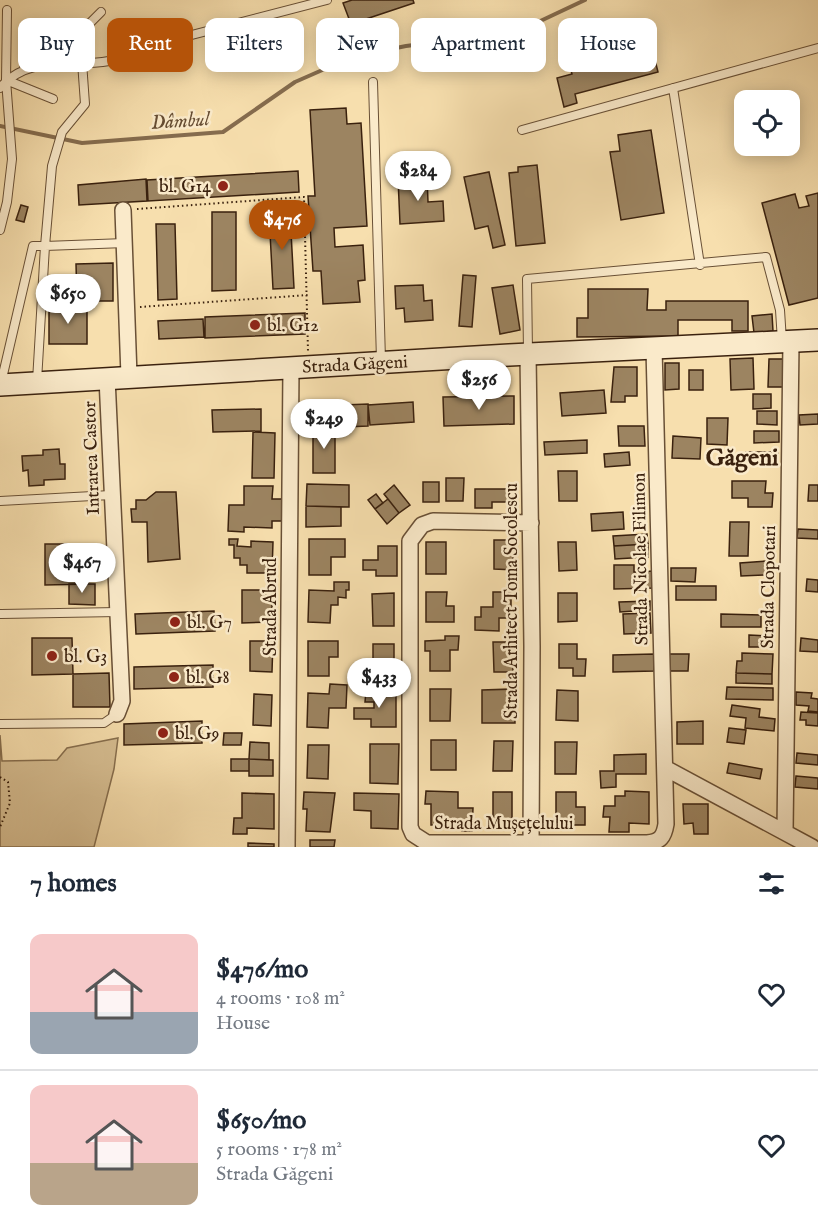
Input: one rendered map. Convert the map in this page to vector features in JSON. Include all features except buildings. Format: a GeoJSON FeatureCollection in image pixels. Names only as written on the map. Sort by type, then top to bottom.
{"type":"FeatureCollection","features":[{"type":"Feature","properties":{"kind":"main road","name":"Strada Găgeni"},"geometry":{"type":"LineString","coordinates":[[0,386],[129,376],[818,340]]}},
{"type":"Feature","properties":{"kind":"street"},"geometry":{"type":"LineString","coordinates":[[123,210],[129,376]]}},
{"type":"Feature","properties":{"kind":"street","name":"Strada Clopotari"},"geometry":{"type":"LineString","coordinates":[[785,832],[786,342]]}},
{"type":"Feature","properties":{"kind":"street","name":"Strada Nicolae Filimon"},"geometry":{"type":"LineString","coordinates":[[654,348],[665,768]]}},
{"type":"Feature","properties":{"kind":"street","name":"Strada Arhitect Toma Socolescu"},"geometry":{"type":"LineString","coordinates":[[528,354],[531,523],[531,845]]}},
{"type":"Feature","properties":{"kind":"street","name":"Strada Abrud"},"geometry":{"type":"LineString","coordinates":[[287,847],[299,367]]}},
{"type":"Feature","properties":{"kind":"street","name":"Intrarea Castor"},"geometry":{"type":"LineString","coordinates":[[107,378],[111,495],[123,700],[117,714]]}},
{"type":"Feature","properties":{"kind":"street","name":"Strada Mușețelului"},"geometry":{"type":"LineString","coordinates":[[531,523],[433,521],[422,525],[414,532],[410,542],[408,563],[410,827],[420,840],[427,843],[531,845],[646,843],[663,837],[666,824],[665,768]]}},
{"type":"Feature","properties":{"kind":"street"},"geometry":{"type":"LineString","coordinates":[[665,768],[812,847]]}},
{"type":"Feature","properties":{"kind":"lane"},"geometry":{"type":"LineString","coordinates":[[95,62],[108,61],[130,55],[149,46],[327,0]]}},
{"type":"Feature","properties":{"kind":"lane"},"geometry":{"type":"LineString","coordinates":[[0,230],[7,202],[12,159],[6,80],[7,10]]}},
{"type":"Feature","properties":{"kind":"lane"},"geometry":{"type":"LineString","coordinates":[[95,18],[101,12]]}},
{"type":"Feature","properties":{"kind":"lane"},"geometry":{"type":"LineString","coordinates":[[522,130],[818,48]]}},
{"type":"Feature","properties":{"kind":"lane"},"geometry":{"type":"LineString","coordinates":[[0,88],[6,80],[18,72]]}},
{"type":"Feature","properties":{"kind":"lane"},"geometry":{"type":"LineString","coordinates":[[36,384],[52,166],[62,132],[85,104],[83,72]]}},
{"type":"Feature","properties":{"kind":"lane"},"geometry":{"type":"LineString","coordinates":[[6,80],[53,99]]}},
{"type":"Feature","properties":{"kind":"lane"},"geometry":{"type":"LineString","coordinates":[[373,82],[381,362]]}},
{"type":"Feature","properties":{"kind":"lane"},"geometry":{"type":"LineString","coordinates":[[673,88],[700,265]]}},
{"type":"Feature","properties":{"kind":"lane"},"geometry":{"type":"LineString","coordinates":[[0,197],[7,202]]}},
{"type":"Feature","properties":{"kind":"lane"},"geometry":{"type":"LineString","coordinates":[[0,386],[33,246],[125,243]]}},
{"type":"Feature","properties":{"kind":"lane"},"geometry":{"type":"LineString","coordinates":[[528,354],[527,279],[700,265],[766,257],[786,342]]}},
{"type":"Feature","properties":{"kind":"lane"},"geometry":{"type":"LineString","coordinates":[[0,501],[111,495]]}},
{"type":"Feature","properties":{"kind":"lane"},"geometry":{"type":"LineString","coordinates":[[1,614],[118,612]]}},
{"type":"Feature","properties":{"kind":"lane"},"geometry":{"type":"LineString","coordinates":[[0,724],[104,723],[117,714]]}},
{"type":"Feature","properties":{"kind":"path"},"geometry":{"type":"LineString","coordinates":[[123,210],[304,197],[308,295],[299,367]]}},
{"type":"Feature","properties":{"kind":"path"},"geometry":{"type":"LineString","coordinates":[[126,308],[308,295]]}},
{"type":"Feature","properties":{"kind":"path"},"geometry":{"type":"LineString","coordinates":[[0,777],[8,782],[10,803],[0,827]]}},
{"type":"Feature","properties":{"kind":"shaded area"},"geometry":{"type":"Polygon","coordinates":[[[0,735],[2,761],[57,760],[67,748],[118,738],[114,769],[94,847],[0,847],[0,735]]]}},
{"type":"Feature","properties":{"kind":"waterway","name":"Dâmbul"},"geometry":{"type":"LineString","coordinates":[[0,126],[82,143],[223,132],[295,82],[352,57],[406,46],[517,32],[585,0]]}},
{"type":"Feature","properties":{"kind":"place","name":"bl. G14"},"geometry":{"type":"Point","coordinates":[223,186]}},
{"type":"Feature","properties":{"kind":"place","name":"bl. G12"},"geometry":{"type":"Point","coordinates":[255,325]}},
{"type":"Feature","properties":{"kind":"place","name":"bl. G7"},"geometry":{"type":"Point","coordinates":[175,622]}},
{"type":"Feature","properties":{"kind":"place","name":"bl. G3"},"geometry":{"type":"Point","coordinates":[52,656]}},
{"type":"Feature","properties":{"kind":"place","name":"bl. G8"},"geometry":{"type":"Point","coordinates":[174,677]}},
{"type":"Feature","properties":{"kind":"place","name":"bl. G9"},"geometry":{"type":"Point","coordinates":[163,733]}},
{"type":"Feature","properties":{"kind":"district","name":"Găgeni"},"geometry":{"type":"Point","coordinates":[742,457]}}]}
